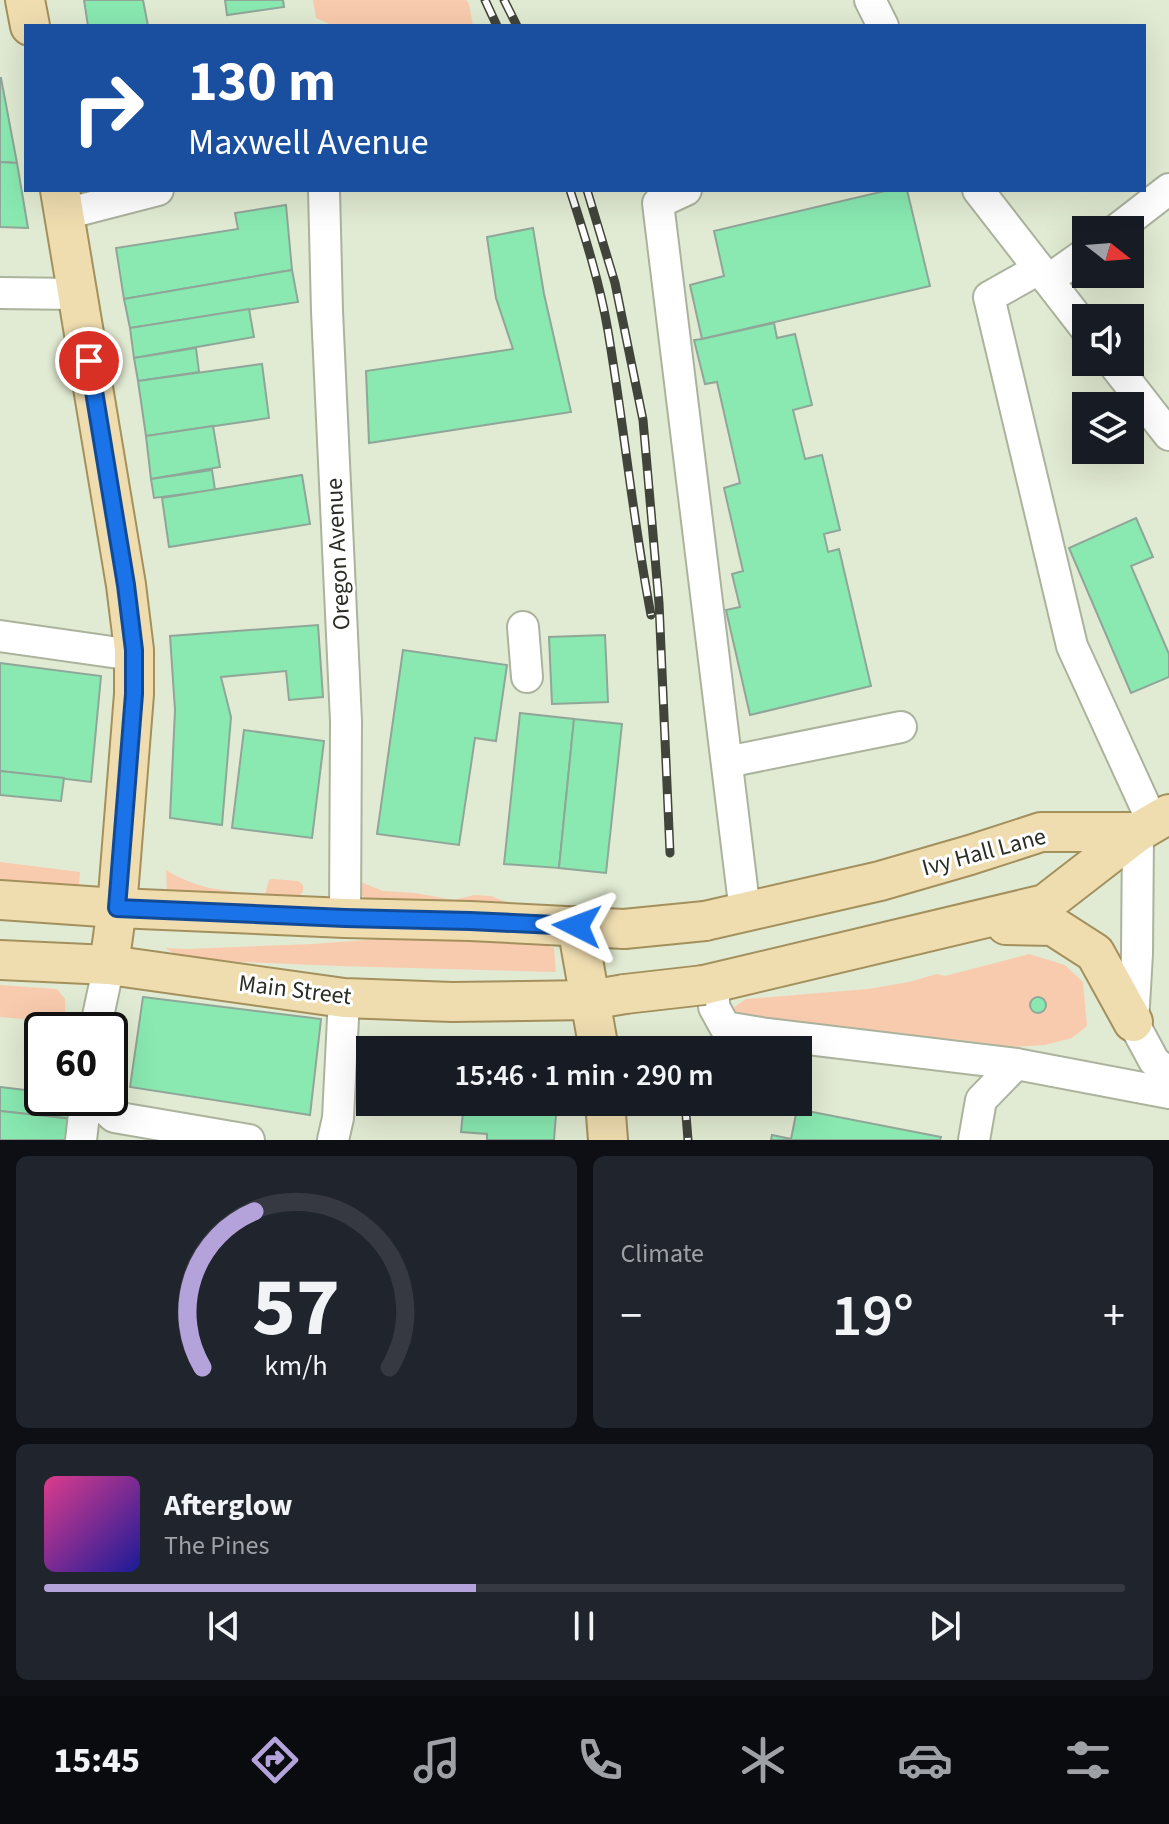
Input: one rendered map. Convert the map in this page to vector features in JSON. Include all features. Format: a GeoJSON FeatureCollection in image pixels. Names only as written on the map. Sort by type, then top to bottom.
{"type":"FeatureCollection","features":[{"type":"Feature","properties":{"kind":"main road"},"geometry":{"type":"LineString","coordinates":[[25,0],[30,24]]}},
{"type":"Feature","properties":{"kind":"main road"},"geometry":{"type":"LineString","coordinates":[[63,202],[126,585],[133,655],[134,694],[117,908],[109,965]]}},
{"type":"Feature","properties":{"kind":"main road"},"geometry":{"type":"LineString","coordinates":[[709,984],[1045,904],[1153,823]]}},
{"type":"Feature","properties":{"kind":"main road","name":"Ivy Hall Lane"},"geometry":{"type":"LineString","coordinates":[[577,926],[624,929],[705,921],[880,881],[1041,832],[1153,823]]}},
{"type":"Feature","properties":{"kind":"main road"},"geometry":{"type":"LineString","coordinates":[[0,900],[117,908],[577,926],[608,997],[601,1036]]}},
{"type":"Feature","properties":{"kind":"main road"},"geometry":{"type":"LineString","coordinates":[[959,924],[1053,926],[1095,953],[1133,1022]]}},
{"type":"Feature","properties":{"kind":"main road","name":"Main Street"},"geometry":{"type":"LineString","coordinates":[[0,960],[109,965],[344,998],[452,1002],[608,997],[709,984]]}},
{"type":"Feature","properties":{"kind":"main road"},"geometry":{"type":"LineString","coordinates":[[606,1116],[608,1140]]}},
{"type":"Feature","properties":{"kind":"street"},"geometry":{"type":"LineString","coordinates":[[870,0],[882,24]]}},
{"type":"Feature","properties":{"kind":"street"},"geometry":{"type":"LineString","coordinates":[[1134,216],[1169,189]]}},
{"type":"Feature","properties":{"kind":"street"},"geometry":{"type":"LineString","coordinates":[[63,202],[142,192]]}},
{"type":"Feature","properties":{"kind":"street","name":"Oregon Avenue"},"geometry":{"type":"LineString","coordinates":[[324,192],[346,721],[345,918]]}},
{"type":"Feature","properties":{"kind":"street"},"geometry":{"type":"LineString","coordinates":[[682,192],[658,203],[745,912]]}},
{"type":"Feature","properties":{"kind":"street"},"geometry":{"type":"LineString","coordinates":[[980,192],[1072,311]]}},
{"type":"Feature","properties":{"kind":"street"},"geometry":{"type":"LineString","coordinates":[[1072,260],[989,297],[1072,646],[1153,823],[1137,940],[1133,1022],[1154,1061],[1169,1074]]}},
{"type":"Feature","properties":{"kind":"street"},"geometry":{"type":"LineString","coordinates":[[0,293],[78,294]]}},
{"type":"Feature","properties":{"kind":"street"},"geometry":{"type":"LineString","coordinates":[[1123,376],[1169,435]]}},
{"type":"Feature","properties":{"kind":"street"},"geometry":{"type":"LineString","coordinates":[[523,627],[527,677]]}},
{"type":"Feature","properties":{"kind":"street"},"geometry":{"type":"LineString","coordinates":[[0,636],[133,655]]}},
{"type":"Feature","properties":{"kind":"street"},"geometry":{"type":"LineString","coordinates":[[727,762],[901,727]]}},
{"type":"Feature","properties":{"kind":"street"},"geometry":{"type":"LineString","coordinates":[[99,1012],[109,965]]}},
{"type":"Feature","properties":{"kind":"street"},"geometry":{"type":"LineString","coordinates":[[709,984],[714,1007],[725,1027],[1016,1064],[1169,1093]]}},
{"type":"Feature","properties":{"kind":"street"},"geometry":{"type":"LineString","coordinates":[[333,1140],[338,1118],[344,998]]}},
{"type":"Feature","properties":{"kind":"street"},"geometry":{"type":"LineString","coordinates":[[974,1140],[981,1100],[1016,1064]]}},
{"type":"Feature","properties":{"kind":"street"},"geometry":{"type":"LineString","coordinates":[[81,1140],[84,1116]]}},
{"type":"Feature","properties":{"kind":"street"},"geometry":{"type":"LineString","coordinates":[[113,1116],[249,1140]]}},
{"type":"Feature","properties":{"kind":"shaded area"},"geometry":{"type":"Polygon","coordinates":[[[313,0],[466,0],[473,24],[330,24],[316,18],[313,0]]]}},
{"type":"Feature","properties":{"kind":"shaded area"},"geometry":{"type":"Polygon","coordinates":[[[0,862],[80,872],[79,887],[0,885],[0,862]]]}},
{"type":"Feature","properties":{"kind":"shaded area"},"geometry":{"type":"Polygon","coordinates":[[[166,870],[190,882],[226,891],[265,894],[272,879],[298,881],[303,885],[303,890],[296,898],[183,895],[167,891],[166,870]]]}},
{"type":"Feature","properties":{"kind":"shaded area"},"geometry":{"type":"Polygon","coordinates":[[[358,878],[383,891],[454,900],[474,895],[491,896],[509,903],[477,906],[473,902],[459,906],[367,900],[348,883],[358,878]]]}},
{"type":"Feature","properties":{"kind":"shaded area"},"geometry":{"type":"Polygon","coordinates":[[[420,936],[529,939],[554,948],[556,972],[197,960],[178,956],[165,948],[312,944],[420,936]]]}},
{"type":"Feature","properties":{"kind":"shaded area"},"geometry":{"type":"Polygon","coordinates":[[[1029,954],[1065,965],[1083,982],[1087,1026],[1072,1038],[1045,1045],[1013,1047],[953,1039],[734,1031],[724,1014],[746,999],[868,989],[937,974],[945,976],[1029,954]]]}},
{"type":"Feature","properties":{"kind":"shaded area"},"geometry":{"type":"Polygon","coordinates":[[[0,985],[57,989],[65,999],[65,1012],[24,1012],[24,1019],[0,1017],[0,985]]]}},
{"type":"Feature","properties":{"kind":"building"},"geometry":{"type":"Polygon","coordinates":[[[84,0],[143,0],[148,24],[88,24],[84,0]]]}},
{"type":"Feature","properties":{"kind":"building"},"geometry":{"type":"Polygon","coordinates":[[[225,0],[283,0],[284,7],[227,15],[225,0]]]}},
{"type":"Feature","properties":{"kind":"building"},"geometry":{"type":"Polygon","coordinates":[[[1,78],[17,163],[0,162],[1,78]]]}},
{"type":"Feature","properties":{"kind":"building"},"geometry":{"type":"Polygon","coordinates":[[[0,162],[17,163],[28,228],[0,227],[0,162]]]}},
{"type":"Feature","properties":{"kind":"building"},"geometry":{"type":"Polygon","coordinates":[[[880,192],[907,192],[930,286],[702,339],[690,285],[724,276],[714,231],[880,192]]]}},
{"type":"Feature","properties":{"kind":"building"},"geometry":{"type":"Polygon","coordinates":[[[286,205],[292,270],[124,299],[116,248],[238,229],[235,213],[286,205]]]}},
{"type":"Feature","properties":{"kind":"building"},"geometry":{"type":"Polygon","coordinates":[[[533,228],[544,294],[571,412],[369,443],[366,371],[513,349],[496,298],[487,237],[533,228]]]}},
{"type":"Feature","properties":{"kind":"building"},"geometry":{"type":"Polygon","coordinates":[[[292,270],[298,302],[130,328],[124,299],[292,270]]]}},
{"type":"Feature","properties":{"kind":"building"},"geometry":{"type":"Polygon","coordinates":[[[249,309],[254,337],[134,358],[130,328],[249,309]]]}},
{"type":"Feature","properties":{"kind":"building"},"geometry":{"type":"Polygon","coordinates":[[[774,323],[777,338],[795,334],[812,405],[793,410],[805,459],[822,455],[840,530],[824,534],[828,552],[839,549],[871,686],[750,715],[726,610],[740,607],[732,574],[743,571],[724,488],[740,483],[717,382],[705,384],[694,340],[774,323]]]}},
{"type":"Feature","properties":{"kind":"building"},"geometry":{"type":"Polygon","coordinates":[[[196,348],[199,372],[138,381],[134,358],[196,348]]]}},
{"type":"Feature","properties":{"kind":"building"},"geometry":{"type":"Polygon","coordinates":[[[262,364],[269,418],[146,436],[138,381],[262,364]]]}},
{"type":"Feature","properties":{"kind":"building"},"geometry":{"type":"Polygon","coordinates":[[[213,426],[220,467],[151,479],[146,436],[213,426]]]}},
{"type":"Feature","properties":{"kind":"building"},"geometry":{"type":"Polygon","coordinates":[[[212,470],[215,490],[154,498],[151,479],[212,470]]]}},
{"type":"Feature","properties":{"kind":"building"},"geometry":{"type":"Polygon","coordinates":[[[302,475],[310,524],[169,547],[162,498],[302,475]]]}},
{"type":"Feature","properties":{"kind":"building"},"geometry":{"type":"Polygon","coordinates":[[[1136,518],[1153,557],[1131,566],[1169,654],[1169,677],[1131,693],[1069,548],[1136,518]]]}},
{"type":"Feature","properties":{"kind":"building"},"geometry":{"type":"Polygon","coordinates":[[[318,625],[323,697],[289,700],[286,671],[221,677],[231,717],[222,825],[170,818],[175,710],[170,636],[318,625]]]}},
{"type":"Feature","properties":{"kind":"building"},"geometry":{"type":"Polygon","coordinates":[[[605,635],[608,702],[552,704],[549,637],[605,635]]]}},
{"type":"Feature","properties":{"kind":"building"},"geometry":{"type":"Polygon","coordinates":[[[403,650],[507,665],[496,741],[475,738],[459,845],[377,834],[403,650]]]}},
{"type":"Feature","properties":{"kind":"building"},"geometry":{"type":"Polygon","coordinates":[[[0,663],[101,676],[91,782],[0,771],[0,663]]]}},
{"type":"Feature","properties":{"kind":"building"},"geometry":{"type":"Polygon","coordinates":[[[520,713],[574,719],[559,868],[504,864],[520,713]]]}},
{"type":"Feature","properties":{"kind":"building"},"geometry":{"type":"Polygon","coordinates":[[[574,719],[622,724],[606,873],[559,868],[574,719]]]}},
{"type":"Feature","properties":{"kind":"building"},"geometry":{"type":"Polygon","coordinates":[[[244,730],[324,741],[312,838],[232,828],[244,730]]]}},
{"type":"Feature","properties":{"kind":"building"},"geometry":{"type":"Polygon","coordinates":[[[0,771],[64,778],[61,801],[0,795],[0,771]]]}},
{"type":"Feature","properties":{"kind":"building"},"geometry":{"type":"Polygon","coordinates":[[[143,997],[321,1019],[310,1115],[130,1087],[143,997]]]}},
{"type":"Feature","properties":{"kind":"building"},"geometry":{"type":"Polygon","coordinates":[[[1035,997],[1041,997],[1046,1005],[1044,1011],[1035,1013],[1030,1008],[1030,1002],[1035,997]]]}},
{"type":"Feature","properties":{"kind":"building"},"geometry":{"type":"Polygon","coordinates":[[[0,1087],[24,1090],[24,1114],[0,1111],[0,1087]]]}},
{"type":"Feature","properties":{"kind":"building"},"geometry":{"type":"Polygon","coordinates":[[[0,1111],[73,1119],[75,1140],[0,1140],[0,1111]]]}},
{"type":"Feature","properties":{"kind":"building"},"geometry":{"type":"Polygon","coordinates":[[[812,1112],[941,1137],[940,1140],[771,1140],[772,1135],[791,1139],[796,1116],[812,1116],[812,1112]]]}},
{"type":"Feature","properties":{"kind":"building"},"geometry":{"type":"Polygon","coordinates":[[[46,1116],[73,1116],[73,1119],[46,1116]]]}},
{"type":"Feature","properties":{"kind":"building"},"geometry":{"type":"Polygon","coordinates":[[[463,1116],[556,1116],[554,1140],[487,1140],[487,1134],[461,1132],[463,1116]]]}},
{"type":"Feature","properties":{"kind":"railway"},"geometry":{"type":"LineString","coordinates":[[485,0],[496,24]]}},
{"type":"Feature","properties":{"kind":"railway"},"geometry":{"type":"LineString","coordinates":[[504,0],[516,24]]}},
{"type":"Feature","properties":{"kind":"railway"},"geometry":{"type":"LineString","coordinates":[[571,192],[605,313],[651,615]]}},
{"type":"Feature","properties":{"kind":"railway"},"geometry":{"type":"LineString","coordinates":[[588,192],[615,283],[643,420],[659,603],[670,853]]}},
{"type":"Feature","properties":{"kind":"railway"},"geometry":{"type":"LineString","coordinates":[[686,1116],[688,1140]]}},
{"type":"Feature","properties":{"kind":"route"},"geometry":{"type":"LineString","coordinates":[[89,361],[134,650],[134,694],[117,908],[577,926]]}}]}
